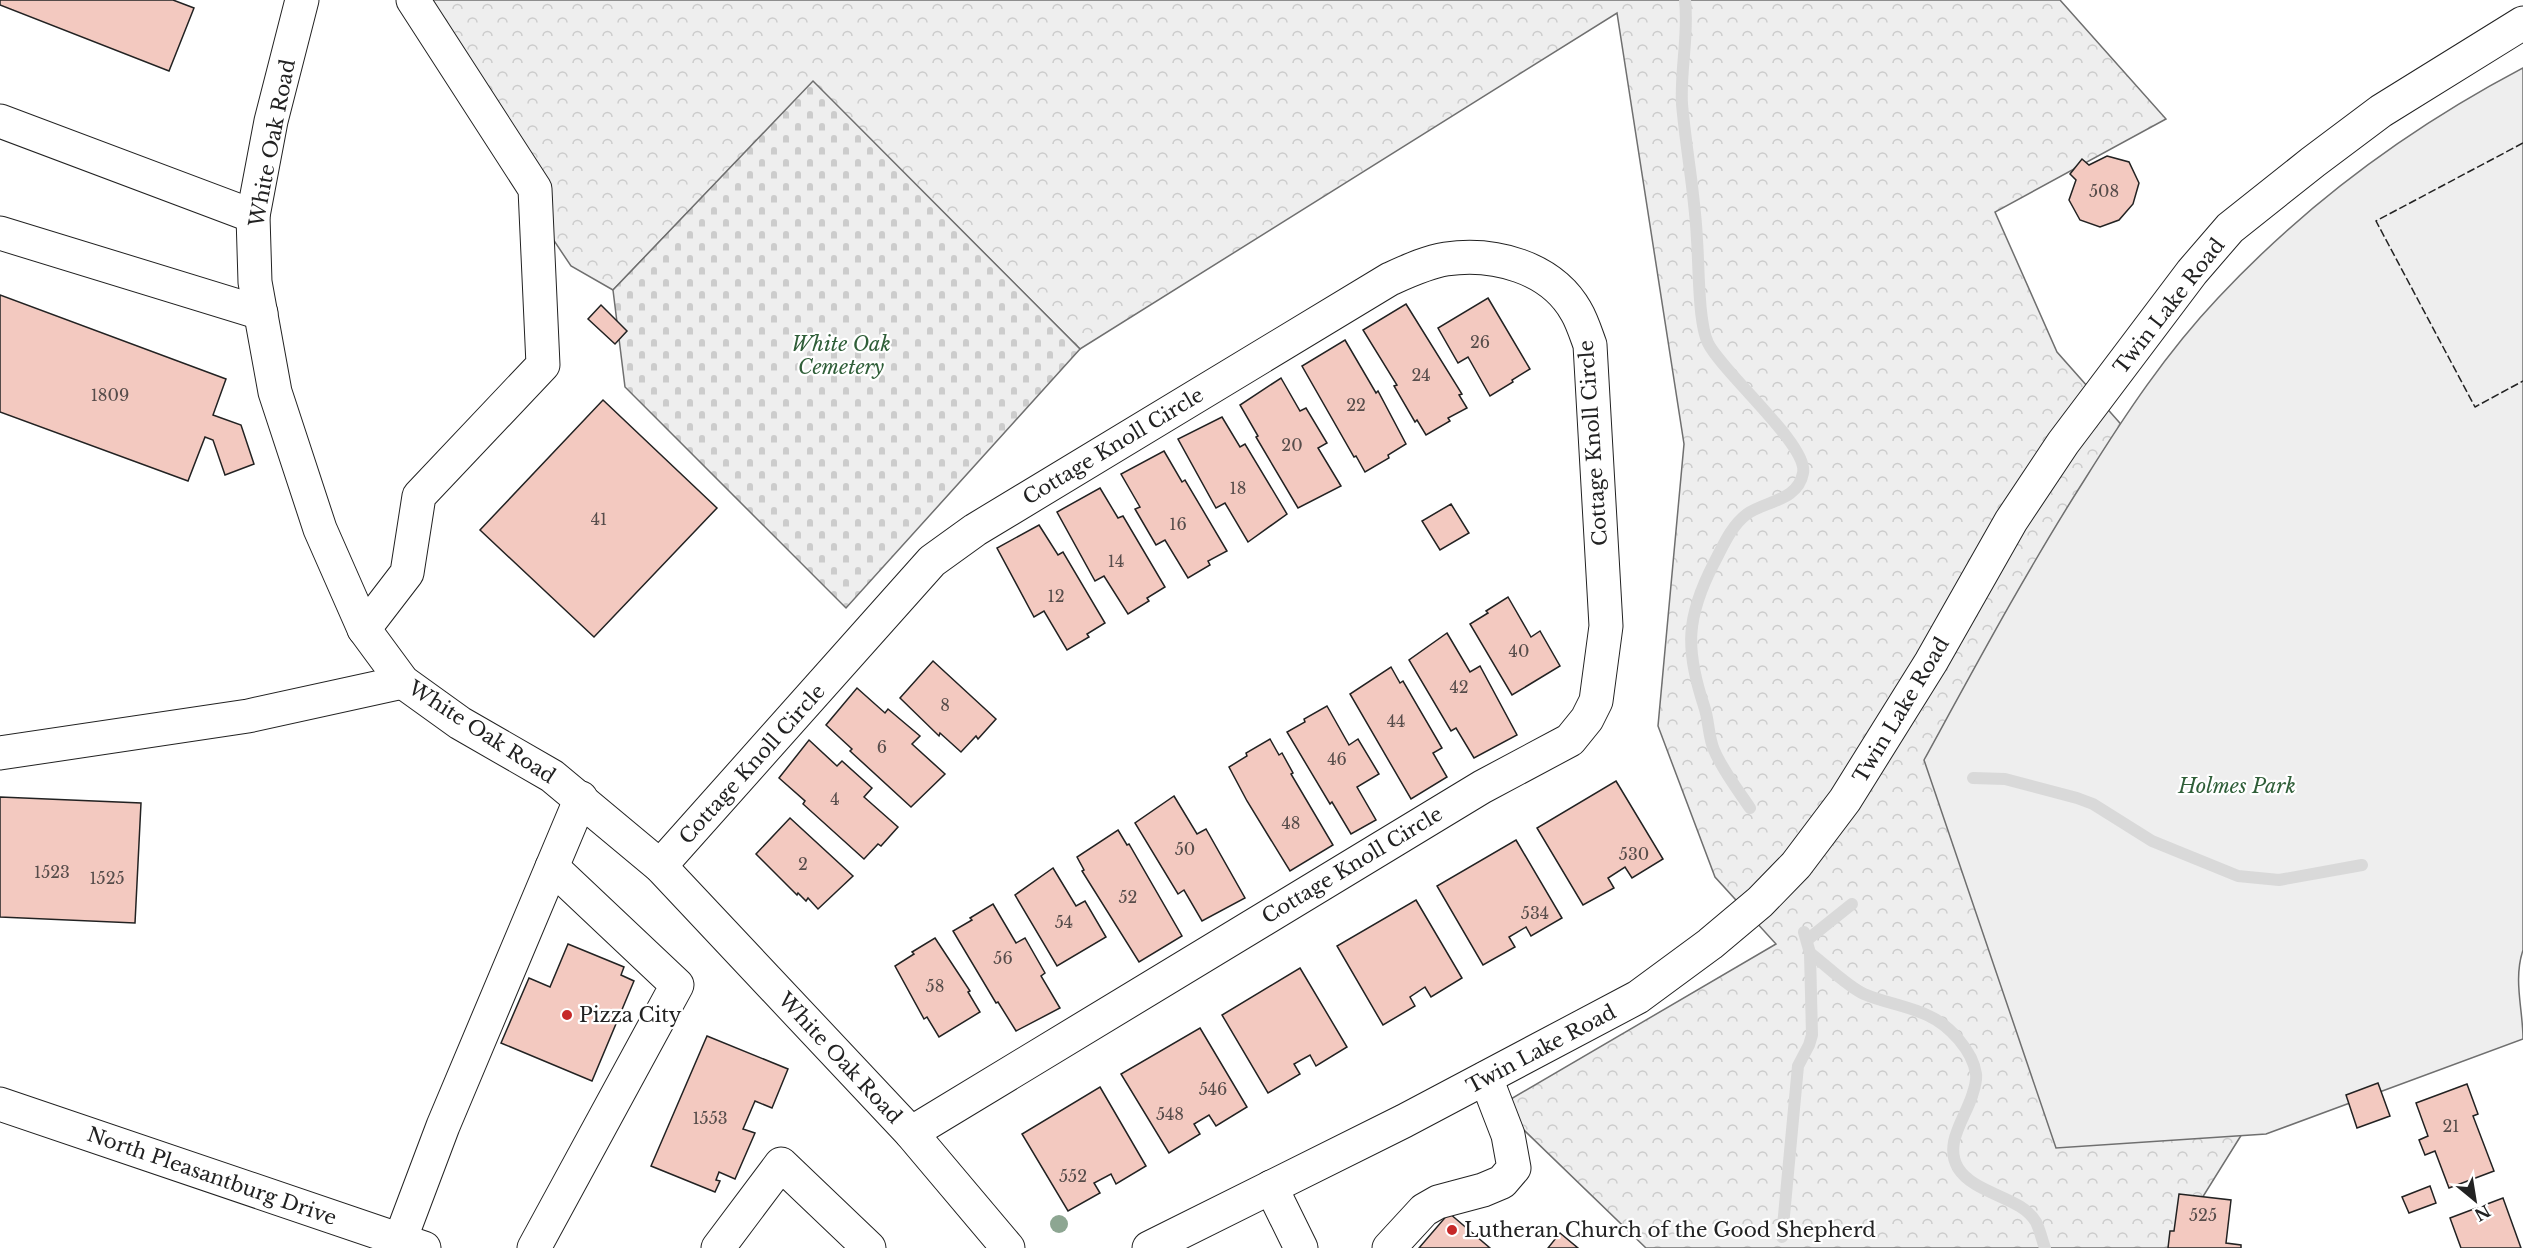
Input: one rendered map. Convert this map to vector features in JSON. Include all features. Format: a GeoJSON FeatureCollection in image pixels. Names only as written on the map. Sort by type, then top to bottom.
{"type":"FeatureCollection","features":[{"type":"Feature","properties":{"kind":"street","name":"White Oak Road"},"geometry":{"type":"LineString","coordinates":[[302,0],[271,122],[253,216],[255,282],[275,392],[320,529],[364,629],[403,682],[460,723],[552,776],[660,866],[911,1133],[1008,1248]]}},
{"type":"Feature","properties":{"kind":"street"},"geometry":{"type":"LineString","coordinates":[[364,629],[407,573],[419,496],[543,365],[535,189],[413,0]]}},
{"type":"Feature","properties":{"kind":"street","name":"Twin Lake Road"},"geometry":{"type":"LineString","coordinates":[[1149,1248],[1486,1078],[1638,997],[1710,944],[1760,902],[1789,872],[1828,825],[1868,766],[1931,662],[2011,521],[2063,442],[2192,272],[2230,228],[2381,111],[2523,23]]}},
{"type":"Feature","properties":{"kind":"street"},"geometry":{"type":"LineString","coordinates":[[0,121],[253,216]]}},
{"type":"Feature","properties":{"kind":"street"},"geometry":{"type":"LineString","coordinates":[[0,233],[261,313]]}},
{"type":"Feature","properties":{"kind":"street","name":"Cottage Knoll Circle"},"geometry":{"type":"LineString","coordinates":[[660,866],[932,561],[975,530],[1390,279],[1417,268],[1446,259],[1501,259],[1545,278],[1565,296],[1577,311],[1590,345],[1606,626],[1596,701],[1587,719],[1570,740],[1442,811],[911,1133]]}},
{"type":"Feature","properties":{"kind":"street"},"geometry":{"type":"LineString","coordinates":[[0,753],[248,716],[403,682]]}},
{"type":"Feature","properties":{"kind":"street"},"geometry":{"type":"LineString","coordinates":[[412,1244],[426,1169],[581,798]]}},
{"type":"Feature","properties":{"kind":"street"},"geometry":{"type":"LineString","coordinates":[[534,1248],[677,985],[552,867]]}},
{"type":"Feature","properties":{"kind":"street"},"geometry":{"type":"LineString","coordinates":[[1389,1248],[1424,1210],[1438,1202],[1483,1190],[1502,1182],[1514,1168],[1508,1135],[1486,1078]]}},
{"type":"Feature","properties":{"kind":"street","name":"North Pleasantburg Drive"},"geometry":{"type":"LineString","coordinates":[[0,1104],[412,1244]]}},
{"type":"Feature","properties":{"kind":"street"},"geometry":{"type":"LineString","coordinates":[[718,1248],[781,1164],[869,1248]]}},
{"type":"Feature","properties":{"kind":"street"},"geometry":{"type":"LineString","coordinates":[[1271,1187],[1301,1248]]}},
{"type":"Feature","properties":{"kind":"green space"},"geometry":{"type":"Polygon","coordinates":[[[398,0],[2060,0],[2166,119],[1995,212],[2057,352],[2181,492],[2260,1105],[2171,1248],[1646,1248],[1499,1106],[1776,944],[1715,877],[1658,726],[1684,444],[1617,13],[1080,349],[813,82],[613,290],[571,266],[432,58],[398,0]]]}},
{"type":"Feature","properties":{"kind":"green space","name":"Holmes Park"},"geometry":{"type":"Polygon","coordinates":[[[2523,68],[2523,950],[2519,983],[2523,1039],[2266,1134],[2056,1148],[1924,760],[2002,618],[2100,455],[2131,408],[2199,319],[2287,231],[2361,170],[2440,116],[2523,68]]]}},
{"type":"Feature","properties":{"kind":"green space","name":"White Oak Cemetery"},"geometry":{"type":"Polygon","coordinates":[[[813,81],[1080,349],[846,608],[625,387],[613,290],[813,81]]]}},
{"type":"Feature","properties":{"kind":"building"},"geometry":{"type":"Polygon","coordinates":[[[0,0],[173,0],[194,8],[169,71],[0,5],[0,0]]]}},
{"type":"Feature","properties":{"kind":"building"},"geometry":{"type":"Polygon","coordinates":[[[2107,156],[2129,162],[2139,183],[2133,204],[2119,220],[2100,227],[2080,220],[2069,200],[2076,180],[2070,174],[2082,159],[2089,165],[2107,156]]]}},
{"type":"Feature","properties":{"kind":"building"},"geometry":{"type":"Polygon","coordinates":[[[0,295],[226,379],[213,415],[241,425],[254,464],[225,475],[213,440],[205,437],[188,481],[0,412],[0,295]]]}},
{"type":"Feature","properties":{"kind":"building"},"geometry":{"type":"Polygon","coordinates":[[[1488,298],[1530,369],[1490,396],[1468,357],[1458,363],[1438,328],[1488,298]]]}},
{"type":"Feature","properties":{"kind":"building"},"geometry":{"type":"Polygon","coordinates":[[[1406,304],[1462,394],[1459,395],[1467,408],[1448,418],[1450,421],[1426,435],[1417,420],[1415,422],[1394,386],[1397,385],[1363,330],[1406,304]]]}},
{"type":"Feature","properties":{"kind":"building"},"geometry":{"type":"Polygon","coordinates":[[[601,305],[627,331],[615,344],[588,319],[601,305]]]}},
{"type":"Feature","properties":{"kind":"building"},"geometry":{"type":"Polygon","coordinates":[[[1345,340],[1376,393],[1378,391],[1406,444],[1388,455],[1389,458],[1365,472],[1302,366],[1345,340]]]}},
{"type":"Feature","properties":{"kind":"building"},"geometry":{"type":"Polygon","coordinates":[[[1281,378],[1300,411],[1306,408],[1327,443],[1318,448],[1341,486],[1298,508],[1240,405],[1281,378]]]}},
{"type":"Feature","properties":{"kind":"building"},"geometry":{"type":"Polygon","coordinates":[[[603,400],[717,508],[594,637],[480,530],[603,400]]]}},
{"type":"Feature","properties":{"kind":"building"},"geometry":{"type":"Polygon","coordinates":[[[1222,417],[1240,447],[1245,444],[1287,514],[1248,542],[1225,503],[1216,508],[1178,439],[1222,417]]]}},
{"type":"Feature","properties":{"kind":"building"},"geometry":{"type":"Polygon","coordinates":[[[1164,451],[1182,482],[1185,480],[1227,551],[1208,561],[1210,565],[1188,578],[1165,540],[1156,545],[1135,509],[1140,507],[1121,474],[1164,451]]]}},
{"type":"Feature","properties":{"kind":"building"},"geometry":{"type":"Polygon","coordinates":[[[1100,488],[1118,518],[1123,516],[1165,587],[1147,598],[1149,601],[1128,614],[1104,576],[1095,581],[1057,512],[1100,488]]]}},
{"type":"Feature","properties":{"kind":"building"},"geometry":{"type":"Polygon","coordinates":[[[1451,504],[1469,533],[1440,550],[1422,521],[1451,504]]]}},
{"type":"Feature","properties":{"kind":"building"},"geometry":{"type":"Polygon","coordinates":[[[1039,525],[1058,555],[1063,552],[1105,623],[1087,634],[1089,637],[1067,650],[1044,611],[1034,617],[997,548],[1039,525]]]}},
{"type":"Feature","properties":{"kind":"building"},"geometry":{"type":"Polygon","coordinates":[[[1508,597],[1531,637],[1540,631],[1560,666],[1512,695],[1470,624],[1508,597]]]}},
{"type":"Feature","properties":{"kind":"building"},"geometry":{"type":"Polygon","coordinates":[[[1447,633],[1470,672],[1480,666],[1517,735],[1474,758],[1456,728],[1451,731],[1409,660],[1447,633]]]}},
{"type":"Feature","properties":{"kind":"building"},"geometry":{"type":"Polygon","coordinates":[[[933,661],[996,719],[978,739],[976,736],[961,752],[940,733],[939,736],[900,698],[933,661]]]}},
{"type":"Feature","properties":{"kind":"building"},"geometry":{"type":"Polygon","coordinates":[[[1391,667],[1400,683],[1403,681],[1442,748],[1433,753],[1447,777],[1411,799],[1350,694],[1391,667]]]}},
{"type":"Feature","properties":{"kind":"building"},"geometry":{"type":"Polygon","coordinates":[[[857,688],[885,713],[888,709],[920,736],[912,744],[945,774],[911,807],[850,751],[852,749],[826,725],[857,688]]]}},
{"type":"Feature","properties":{"kind":"building"},"geometry":{"type":"Polygon","coordinates":[[[1327,706],[1349,745],[1358,739],[1379,774],[1357,787],[1376,820],[1351,834],[1332,802],[1330,804],[1287,732],[1327,706]]]}},
{"type":"Feature","properties":{"kind":"building"},"geometry":{"type":"Polygon","coordinates":[[[1270,739],[1279,755],[1282,753],[1293,773],[1291,774],[1333,845],[1290,871],[1229,767],[1247,756],[1246,753],[1270,739]]]}},
{"type":"Feature","properties":{"kind":"building"},"geometry":{"type":"Polygon","coordinates":[[[809,740],[837,766],[842,761],[872,788],[864,797],[898,827],[881,846],[878,844],[864,859],[803,804],[805,801],[779,778],[809,740]]]}},
{"type":"Feature","properties":{"kind":"building"},"geometry":{"type":"Polygon","coordinates":[[[1616,781],[1663,859],[1632,878],[1625,867],[1608,878],[1614,888],[1583,905],[1537,828],[1616,781]]]}},
{"type":"Feature","properties":{"kind":"building"},"geometry":{"type":"Polygon","coordinates":[[[1174,796],[1197,834],[1206,829],[1245,898],[1202,921],[1184,890],[1178,894],[1135,823],[1174,796]]]}},
{"type":"Feature","properties":{"kind":"building"},"geometry":{"type":"Polygon","coordinates":[[[0,797],[141,803],[135,923],[0,917],[0,797]]]}},
{"type":"Feature","properties":{"kind":"building"},"geometry":{"type":"Polygon","coordinates":[[[790,818],[853,876],[818,909],[808,898],[806,901],[798,893],[797,895],[756,854],[790,818]]]}},
{"type":"Feature","properties":{"kind":"building"},"geometry":{"type":"Polygon","coordinates":[[[1118,830],[1127,845],[1129,844],[1182,936],[1139,962],[1082,871],[1084,870],[1077,857],[1118,830]]]}},
{"type":"Feature","properties":{"kind":"building"},"geometry":{"type":"Polygon","coordinates":[[[1516,840],[1562,918],[1531,936],[1526,927],[1509,937],[1515,947],[1483,965],[1437,886],[1516,840]]]}},
{"type":"Feature","properties":{"kind":"building"},"geometry":{"type":"Polygon","coordinates":[[[1053,868],[1076,906],[1085,901],[1106,937],[1057,966],[1015,895],[1053,868]]]}},
{"type":"Feature","properties":{"kind":"building"},"geometry":{"type":"Polygon","coordinates":[[[1416,900],[1462,978],[1431,997],[1425,987],[1410,997],[1415,1006],[1383,1025],[1337,946],[1416,900]]]}},
{"type":"Feature","properties":{"kind":"building"},"geometry":{"type":"Polygon","coordinates":[[[993,904],[1016,943],[1025,938],[1045,973],[1041,976],[1060,1008],[1016,1031],[998,1002],[996,1003],[953,931],[993,904]]]}},
{"type":"Feature","properties":{"kind":"building"},"geometry":{"type":"Polygon","coordinates":[[[935,938],[970,991],[968,992],[980,1012],[939,1037],[927,1017],[924,1019],[895,966],[935,938]]]}},
{"type":"Feature","properties":{"kind":"building","name":"Pizza City"},"geometry":{"type":"Polygon","coordinates":[[[568,944],[624,967],[621,975],[634,981],[592,1081],[501,1043],[529,978],[550,987],[568,944]]]}},
{"type":"Feature","properties":{"kind":"building"},"geometry":{"type":"Polygon","coordinates":[[[1300,968],[1347,1047],[1316,1066],[1310,1055],[1294,1064],[1300,1074],[1268,1093],[1222,1015],[1300,968]]]}},
{"type":"Feature","properties":{"kind":"building"},"geometry":{"type":"Polygon","coordinates":[[[1200,1028],[1247,1107],[1216,1126],[1209,1115],[1194,1124],[1200,1134],[1169,1153],[1121,1074],[1200,1028]]]}},
{"type":"Feature","properties":{"kind":"building"},"geometry":{"type":"Polygon","coordinates":[[[707,1036],[788,1069],[772,1108],[755,1101],[743,1129],[755,1133],[735,1179],[719,1172],[716,1180],[720,1181],[715,1192],[651,1166],[707,1036]]]}},
{"type":"Feature","properties":{"kind":"building"},"geometry":{"type":"Polygon","coordinates":[[[2378,1083],[2390,1116],[2357,1128],[2346,1095],[2378,1083]]]}},
{"type":"Feature","properties":{"kind":"building"},"geometry":{"type":"Polygon","coordinates":[[[2467,1084],[2478,1114],[2473,1116],[2494,1171],[2449,1188],[2435,1151],[2425,1155],[2419,1140],[2428,1136],[2416,1103],[2467,1084]]]}},
{"type":"Feature","properties":{"kind":"building"},"geometry":{"type":"Polygon","coordinates":[[[1100,1087],[1146,1166],[1116,1184],[1111,1174],[1094,1183],[1100,1193],[1068,1211],[1022,1134],[1100,1087]]]}},
{"type":"Feature","properties":{"kind":"building"},"geometry":{"type":"Polygon","coordinates":[[[2430,1186],[2436,1203],[2409,1213],[2402,1197],[2430,1186]]]}},
{"type":"Feature","properties":{"kind":"building"},"geometry":{"type":"Polygon","coordinates":[[[2179,1194],[2231,1200],[2226,1243],[2241,1245],[2241,1248],[2168,1248],[2170,1231],[2174,1231],[2179,1194]]]}},
{"type":"Feature","properties":{"kind":"building"},"geometry":{"type":"Polygon","coordinates":[[[2503,1198],[2521,1248],[2461,1248],[2450,1218],[2503,1198]]]}},
{"type":"Feature","properties":{"kind":"building","name":"Lutheran Church of the Good Shepherd"},"geometry":{"type":"Polygon","coordinates":[[[1449,1213],[1490,1248],[1419,1248],[1449,1213]]]}},
{"type":"Feature","properties":{"kind":"building","name":"Lutheran Church of the Good Shepherd"},"geometry":{"type":"Polygon","coordinates":[[[1560,1233],[1578,1248],[1548,1248],[1560,1233]]]}},
{"type":"Feature","properties":{"kind":"waterway"},"geometry":{"type":"LineString","coordinates":[[1685,0],[1682,104],[1696,223],[1702,322],[1708,343],[1717,356],[1793,446],[1801,461],[1803,473],[1800,482],[1788,495],[1754,510],[1736,524],[1705,582],[1698,600],[1691,633],[1694,667],[1712,745],[1726,773],[1750,808]]}},
{"type":"Feature","properties":{"kind":"waterway"},"geometry":{"type":"LineString","coordinates":[[1973,778],[2005,779],[2077,798],[2093,804],[2152,841],[2238,876],[2279,880],[2362,865]]}},
{"type":"Feature","properties":{"kind":"waterway"},"geometry":{"type":"LineString","coordinates":[[1807,940],[1852,904]]}},
{"type":"Feature","properties":{"kind":"waterway"},"geometry":{"type":"LineString","coordinates":[[1782,1237],[1798,1066],[1812,1035],[1810,953],[1804,932]]}},
{"type":"Feature","properties":{"kind":"waterway"},"geometry":{"type":"LineString","coordinates":[[1810,953],[1857,990],[1929,1016],[1937,1020],[1959,1040],[1970,1056],[1976,1077],[1972,1096],[1954,1141],[1954,1159],[1958,1168],[1975,1184],[2020,1206],[2029,1213],[2039,1228],[2045,1248]]}},
{"type":"Feature","properties":{"kind":"fence"},"geometry":{"type":"LineString","coordinates":[[2523,143],[2376,221],[2475,407],[2523,381]]}},
{"type":"Feature","properties":{"kind":"place","name":"Pizza City"},"geometry":{"type":"Point","coordinates":[567,1015]}},
{"type":"Feature","properties":{"kind":"place","name":"Lutheran Church of the Good Shepherd"},"geometry":{"type":"Point","coordinates":[1452,1230]}}]}
